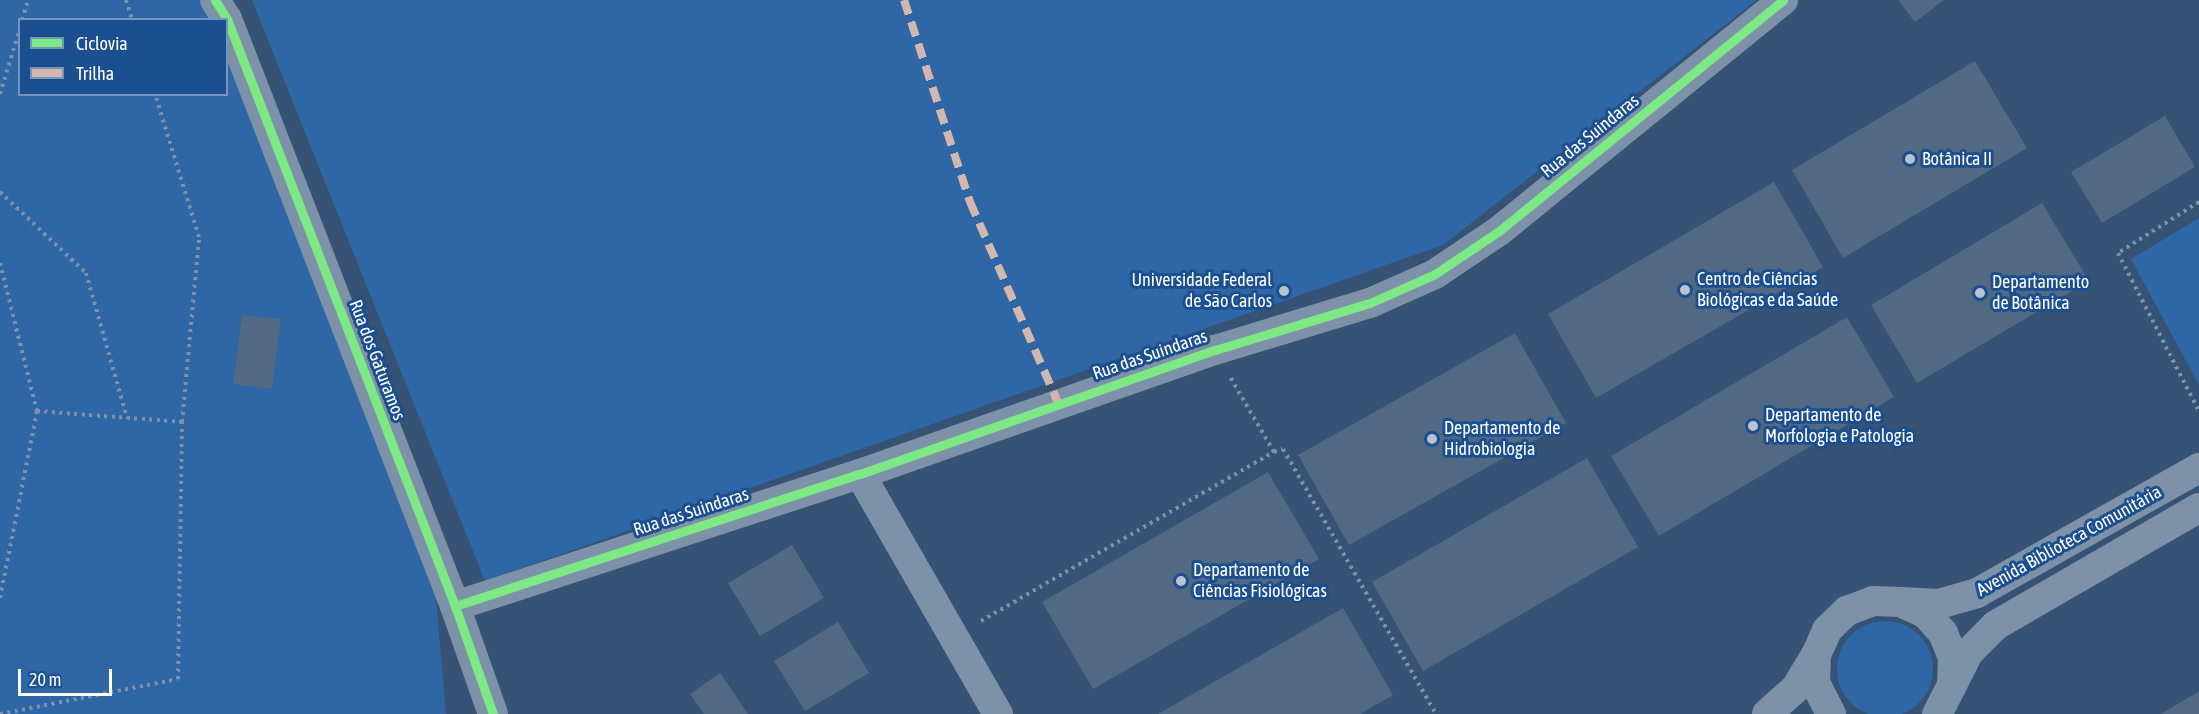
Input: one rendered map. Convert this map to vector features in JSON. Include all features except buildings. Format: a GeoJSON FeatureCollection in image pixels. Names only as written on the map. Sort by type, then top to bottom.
{"type":"FeatureCollection","features":[{"type":"Feature","properties":{"kind":"street","name":"Rua das Suindaras"},"geometry":{"type":"LineString","coordinates":[[455,606],[860,474],[1215,350],[1370,303],[1436,274],[1499,231],[1783,0]]}},
{"type":"Feature","properties":{"kind":"street","name":"Rua dos Gaturamos"},"geometry":{"type":"LineString","coordinates":[[228,29],[455,606],[493,714]]}},
{"type":"Feature","properties":{"kind":"street","name":"Avenida Biblioteca Comunitária"},"geometry":{"type":"LineString","coordinates":[[1816,655],[1827,630],[1847,611],[1872,601],[1939,604],[1977,593],[2199,468]]}},
{"type":"Feature","properties":{"kind":"street"},"geometry":{"type":"LineString","coordinates":[[860,474],[998,714]]}},
{"type":"Feature","properties":{"kind":"street","name":"Avenida Biblioteca Comunitária"},"geometry":{"type":"LineString","coordinates":[[1937,714],[1969,652],[1996,625],[2199,508]]}},
{"type":"Feature","properties":{"kind":"street"},"geometry":{"type":"LineString","coordinates":[[1900,602],[1925,613],[1943,633],[1953,658],[1952,685]]}},
{"type":"Feature","properties":{"kind":"street"},"geometry":{"type":"LineString","coordinates":[[1767,714],[1796,688],[1816,655]]}},
{"type":"Feature","properties":{"kind":"street"},"geometry":{"type":"LineString","coordinates":[[1816,655],[1815,682],[1832,714]]}},
{"type":"Feature","properties":{"kind":"path"},"geometry":{"type":"LineString","coordinates":[[23,18],[28,0]]}},
{"type":"Feature","properties":{"kind":"path"},"geometry":{"type":"LineString","coordinates":[[126,0],[131,18]]}},
{"type":"Feature","properties":{"kind":"path"},"geometry":{"type":"LineString","coordinates":[[0,94],[18,35]]}},
{"type":"Feature","properties":{"kind":"path"},"geometry":{"type":"LineString","coordinates":[[0,714],[178,679],[182,422],[199,237],[156,96]]}},
{"type":"Feature","properties":{"kind":"path"},"geometry":{"type":"LineString","coordinates":[[0,192],[86,273],[127,418]]}},
{"type":"Feature","properties":{"kind":"path"},"geometry":{"type":"LineString","coordinates":[[2199,202],[2118,253],[2199,411]]}},
{"type":"Feature","properties":{"kind":"path"},"geometry":{"type":"LineString","coordinates":[[0,263],[37,411],[0,598]]}},
{"type":"Feature","properties":{"kind":"path"},"geometry":{"type":"LineString","coordinates":[[1215,350],[1274,452]]}},
{"type":"Feature","properties":{"kind":"path"},"geometry":{"type":"LineString","coordinates":[[37,411],[182,422]]}},
{"type":"Feature","properties":{"kind":"path"},"geometry":{"type":"LineString","coordinates":[[954,637],[1274,452],[1283,449],[1436,714]]}},
{"type":"Feature","properties":{"kind":"shaded area"},"geometry":{"type":"Polygon","coordinates":[[[0,0],[216,0],[223,18],[18,18],[18,96],[228,96],[228,31],[436,599],[446,714],[0,714],[0,0]]]}},
{"type":"Feature","properties":{"kind":"shaded area"},"geometry":{"type":"Polygon","coordinates":[[[252,0],[1757,0],[1443,245],[485,581],[252,0]]]}},
{"type":"Feature","properties":{"kind":"shaded area"},"geometry":{"type":"Polygon","coordinates":[[[2199,218],[2199,385],[2131,259],[2199,218]]]}},
{"type":"Feature","properties":{"kind":"shaded area"},"geometry":{"type":"Polygon","coordinates":[[[1876,622],[1894,622],[1911,629],[1925,643],[1932,660],[1932,678],[1925,695],[1911,709],[1897,715],[1873,715],[1859,709],[1845,695],[1838,678],[1838,660],[1845,643],[1859,629],[1876,622]]]}},
{"type":"Feature","properties":{"kind":"marked path"},"geometry":{"type":"LineString","coordinates":[[904,0],[970,202],[1059,405]]}},
{"type":"Feature","properties":{"kind":"cycle path"},"geometry":{"type":"LineString","coordinates":[[215,0],[226,18]]}},
{"type":"Feature","properties":{"kind":"cycle path"},"geometry":{"type":"LineString","coordinates":[[455,606],[860,474],[1215,350],[1370,303],[1435,274],[1499,231],[1783,0]]}},
{"type":"Feature","properties":{"kind":"cycle path"},"geometry":{"type":"LineString","coordinates":[[228,22],[455,606],[493,714]]}},
{"type":"Feature","properties":{"kind":"place","name":"Botânica II"},"geometry":{"type":"Point","coordinates":[1910,159]}},
{"type":"Feature","properties":{"kind":"place","name":"Centro de Ciências Biológicas e da Saúde"},"geometry":{"type":"Point","coordinates":[1685,290]}},
{"type":"Feature","properties":{"kind":"place","name":"Universidade Federal de São Carlos"},"geometry":{"type":"Point","coordinates":[1284,291]}},
{"type":"Feature","properties":{"kind":"place","name":"Departamento de Botânica"},"geometry":{"type":"Point","coordinates":[1980,293]}},
{"type":"Feature","properties":{"kind":"place","name":"Departamento de Morfologia e Patologia"},"geometry":{"type":"Point","coordinates":[1753,426]}},
{"type":"Feature","properties":{"kind":"place","name":"Departamento de Hidrobiologia"},"geometry":{"type":"Point","coordinates":[1432,439]}},
{"type":"Feature","properties":{"kind":"place","name":"Departamento de Ciências Fisiológicas"},"geometry":{"type":"Point","coordinates":[1181,581]}}]}
